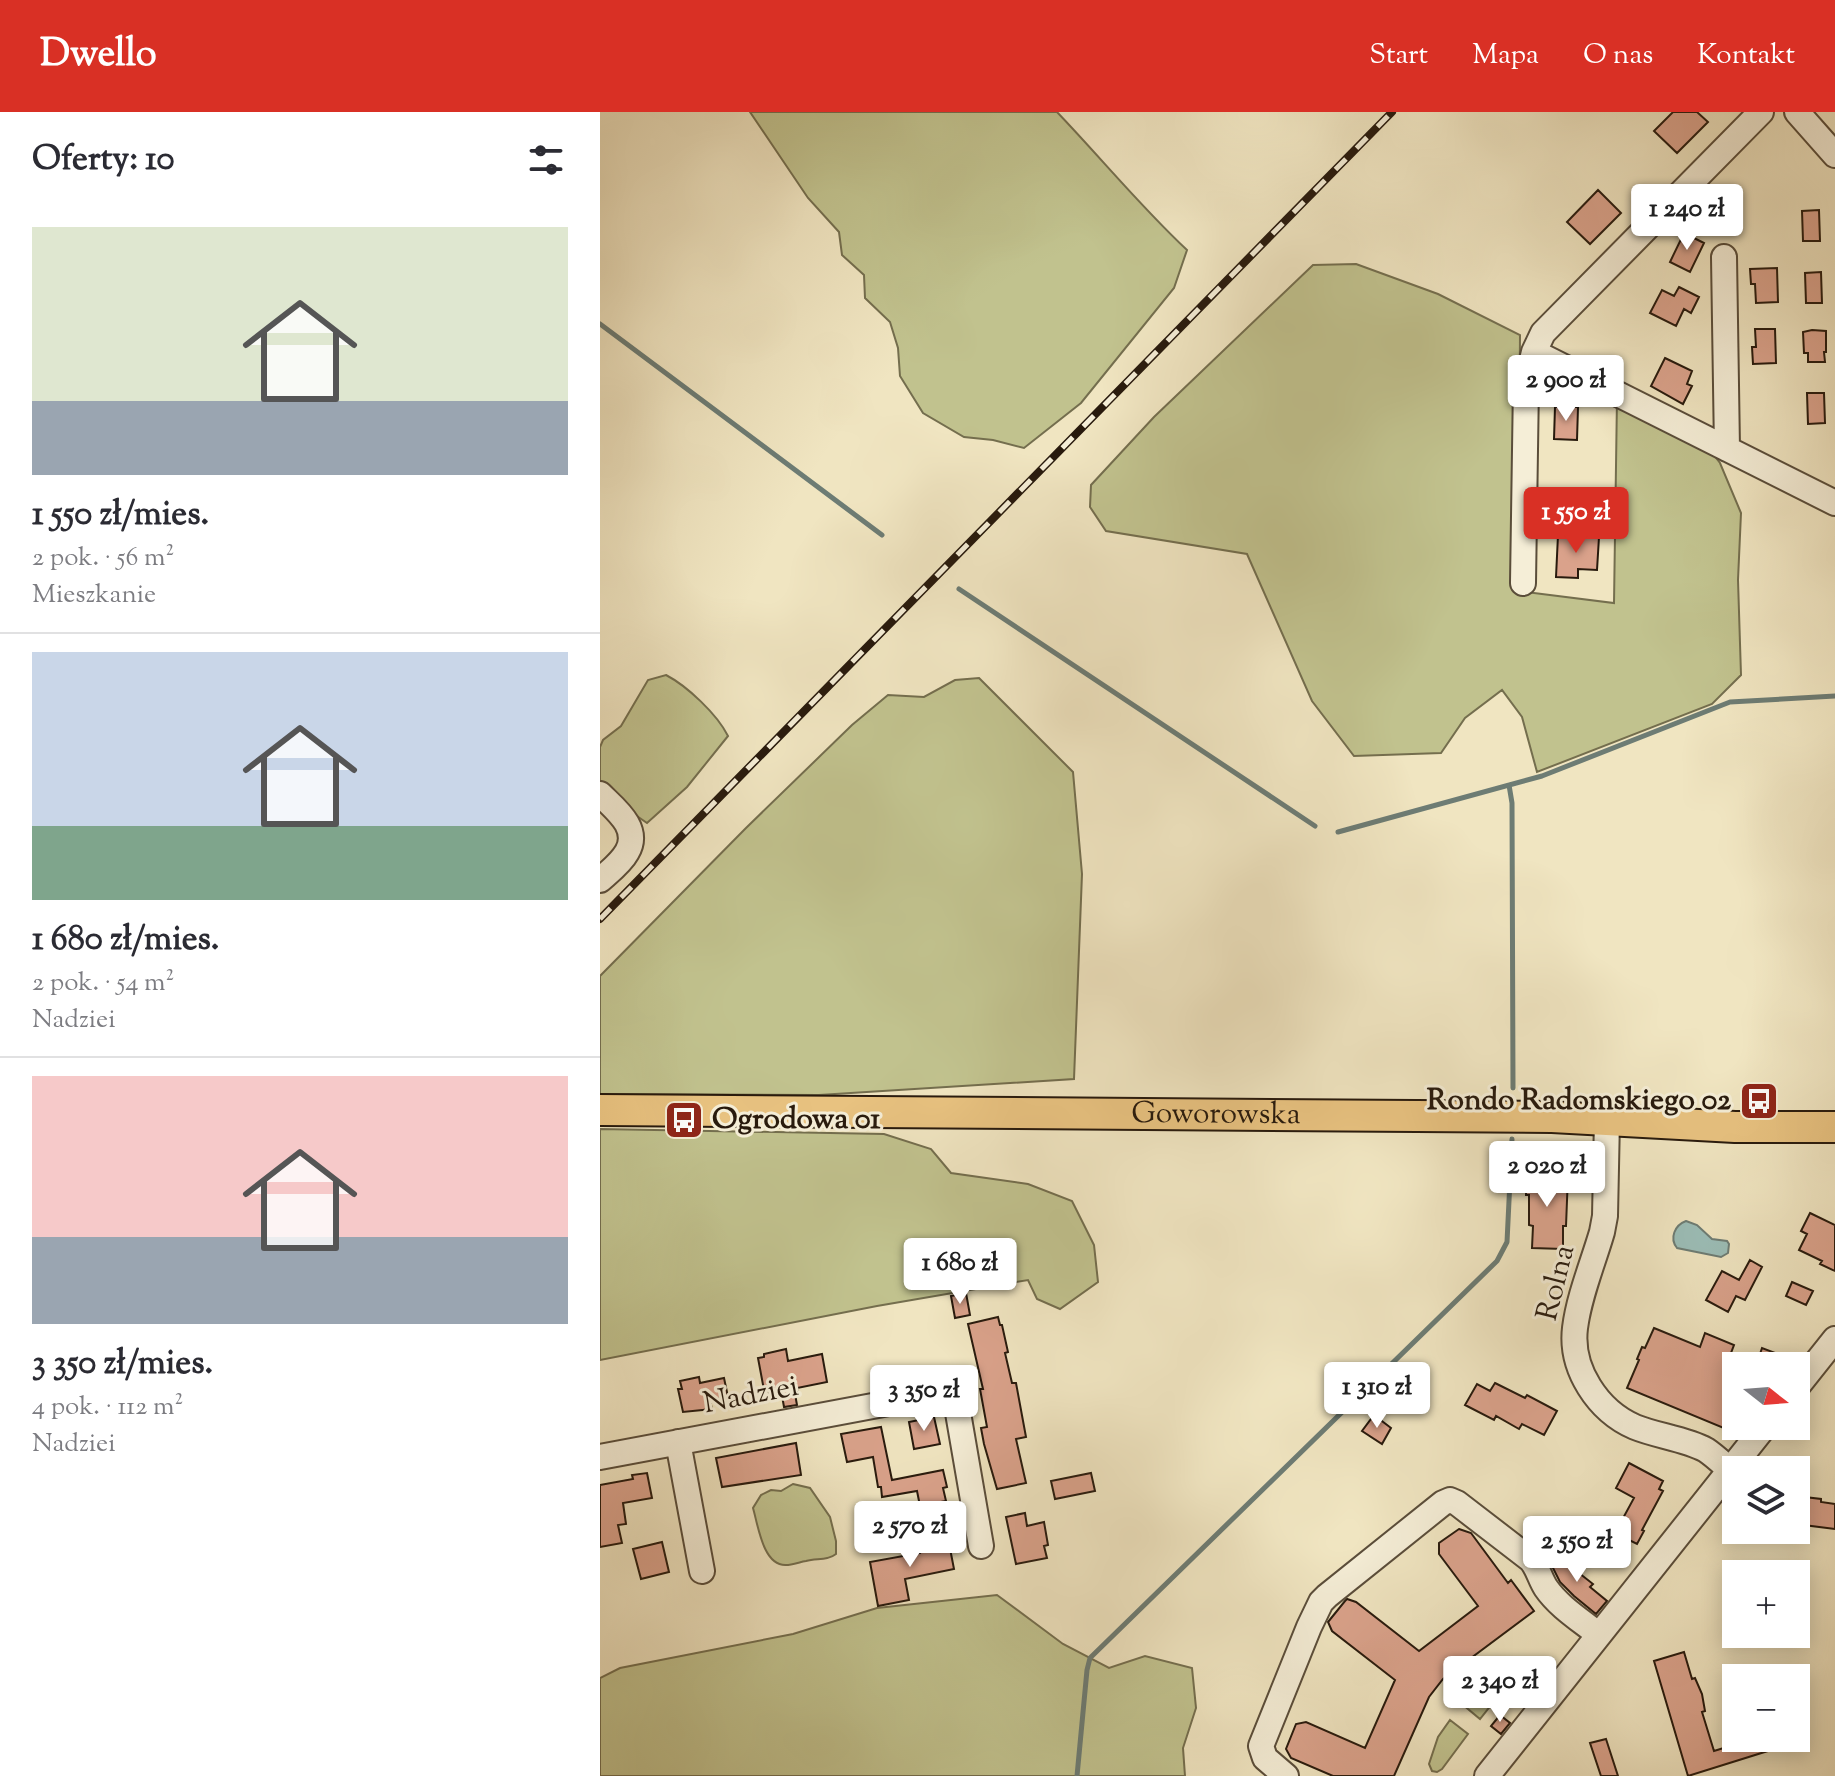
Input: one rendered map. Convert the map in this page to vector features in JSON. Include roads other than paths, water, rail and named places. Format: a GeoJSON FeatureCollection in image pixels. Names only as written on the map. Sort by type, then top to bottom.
{"type":"FeatureCollection","features":[{"type":"Feature","properties":{"kind":"main road","name":"Goworowska"},"geometry":{"type":"LineString","coordinates":[[600,1110],[1552,1117],[1735,1127],[1834,1128]]}},
{"type":"Feature","properties":{"kind":"street"},"geometry":{"type":"LineString","coordinates":[[1523,583],[1526,384],[1534,352],[1543,333],[1761,112]]}},
{"type":"Feature","properties":{"kind":"street"},"geometry":{"type":"LineString","coordinates":[[1797,112],[1835,155]]}},
{"type":"Feature","properties":{"kind":"street"},"geometry":{"type":"LineString","coordinates":[[1724,257],[1727,449]]}},
{"type":"Feature","properties":{"kind":"street"},"geometry":{"type":"LineString","coordinates":[[1534,352],[1835,503]]}},
{"type":"Feature","properties":{"kind":"street"},"geometry":{"type":"LineString","coordinates":[[600,794],[624,817],[631,842],[627,854],[600,880]]}},
{"type":"Feature","properties":{"kind":"street","name":"Rolna"},"geometry":{"type":"LineString","coordinates":[[1607,1119],[1603,1226],[1575,1327],[1580,1368],[1593,1393],[1616,1416],[1637,1428],[1707,1451],[1722,1463]]}},
{"type":"Feature","properties":{"kind":"street"},"geometry":{"type":"LineString","coordinates":[[1810,1370],[1835,1339]]}},
{"type":"Feature","properties":{"kind":"street","name":"Nadziei"},"geometry":{"type":"LineString","coordinates":[[600,1457],[942,1393],[957,1407],[981,1546]]}},
{"type":"Feature","properties":{"kind":"street"},"geometry":{"type":"LineString","coordinates":[[1741,1456],[1754,1440]]}},
{"type":"Feature","properties":{"kind":"street"},"geometry":{"type":"LineString","coordinates":[[678,1442],[702,1571]]}},
{"type":"Feature","properties":{"kind":"street"},"geometry":{"type":"LineString","coordinates":[[1487,1776],[1722,1480]]}},
{"type":"Feature","properties":{"kind":"street"},"geometry":{"type":"LineString","coordinates":[[1286,1776],[1265,1758],[1261,1746],[1321,1602],[1443,1503],[1450,1500],[1457,1503],[1531,1560],[1553,1597],[1599,1635]]}},
{"type":"Feature","properties":{"kind":"water"},"geometry":{"type":"Polygon","coordinates":[[[1686,1221],[1697,1225],[1712,1239],[1727,1241],[1728,1253],[1721,1257],[1677,1248],[1673,1240],[1674,1232],[1686,1221]]]}},
{"type":"Feature","properties":{"kind":"waterway"},"geometry":{"type":"LineString","coordinates":[[600,324],[882,535]]}},
{"type":"Feature","properties":{"kind":"waterway"},"geometry":{"type":"LineString","coordinates":[[959,589],[1315,826]]}},
{"type":"Feature","properties":{"kind":"waterway"},"geometry":{"type":"LineString","coordinates":[[1338,832],[1542,776],[1730,702],[1835,696]]}},
{"type":"Feature","properties":{"kind":"waterway"},"geometry":{"type":"LineString","coordinates":[[1509,785],[1512,803],[1513,1088]]}},
{"type":"Feature","properties":{"kind":"waterway"},"geometry":{"type":"LineString","coordinates":[[1077,1776],[1090,1658],[1497,1261],[1507,1242],[1512,1139]]}},
{"type":"Feature","properties":{"kind":"railway"},"geometry":{"type":"LineString","coordinates":[[600,919],[1392,112]]}},
{"type":"Feature","properties":{"kind":"place","name":"Rondo Radomskiego 02"},"geometry":{"type":"Point","coordinates":[1759,1101]}},
{"type":"Feature","properties":{"kind":"place","name":"Ogrodowa 01"},"geometry":{"type":"Point","coordinates":[684,1120]}}]}
